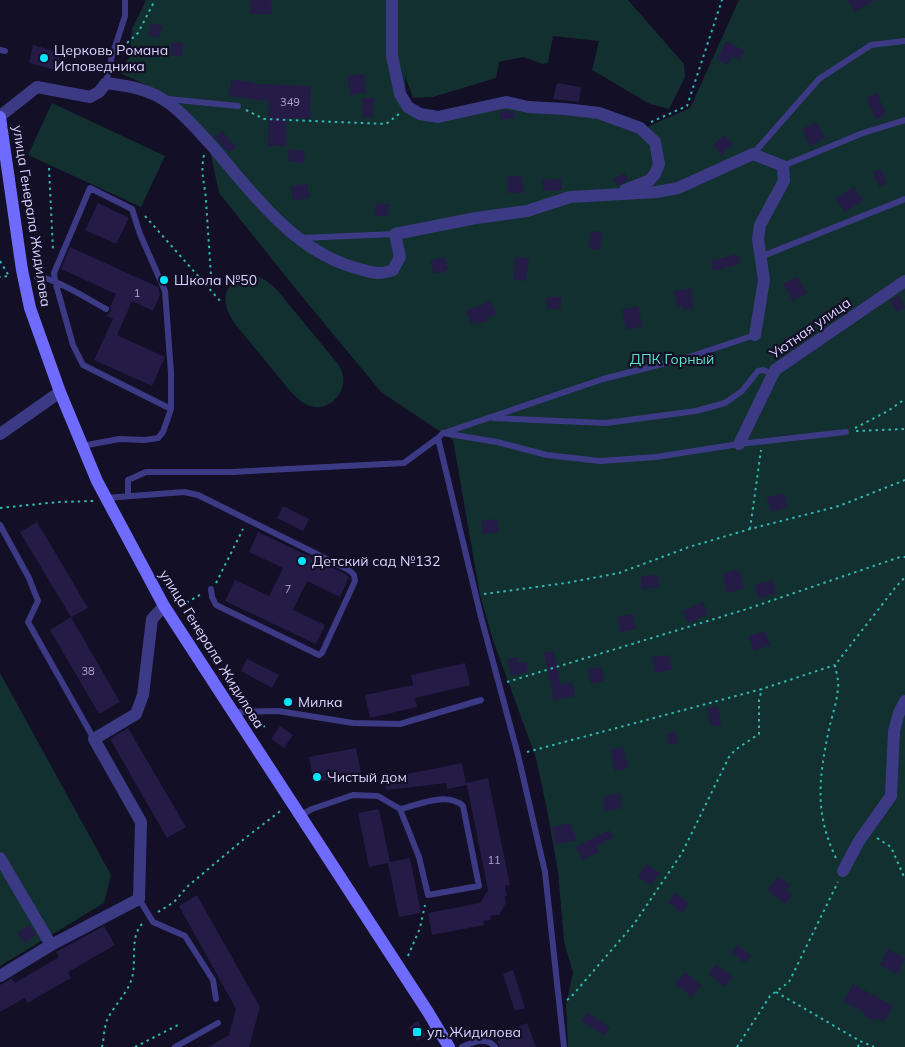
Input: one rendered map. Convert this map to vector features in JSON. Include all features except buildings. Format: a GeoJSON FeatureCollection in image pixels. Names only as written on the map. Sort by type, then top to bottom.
{"type":"FeatureCollection","features":[{"type":"Feature","properties":{"kind":"main road","name":"улица Генерала Жидилова"},"geometry":{"type":"LineString","coordinates":[[0,117],[22,270],[30,308],[102,500],[164,606],[449,1047]]}},
{"type":"Feature","properties":{"kind":"street"},"geometry":{"type":"LineString","coordinates":[[392,0],[392,56],[400,94],[408,107],[420,114],[438,117],[506,102],[528,107],[565,109],[599,114],[640,128],[655,142],[659,164],[650,180],[619,193]]}},
{"type":"Feature","properties":{"kind":"street"},"geometry":{"type":"LineString","coordinates":[[0,117],[37,87],[90,97],[99,92],[106,83],[134,86],[147,90],[162,98],[195,126],[266,207],[297,238],[306,245],[348,266],[381,274],[393,270],[400,257],[395,234],[476,218],[527,212],[570,197],[657,192],[678,188],[753,154],[783,166],[784,181],[760,225],[758,239],[764,280],[755,335]]}},
{"type":"Feature","properties":{"kind":"street","name":"Уютная улица"},"geometry":{"type":"LineString","coordinates":[[739,444],[775,370],[905,281]]}},
{"type":"Feature","properties":{"kind":"street"},"geometry":{"type":"LineString","coordinates":[[0,434],[60,392]]}},
{"type":"Feature","properties":{"kind":"street"},"geometry":{"type":"LineString","coordinates":[[0,976],[51,944],[138,899],[141,822],[94,739],[136,714],[143,695],[152,619],[164,606]]}},
{"type":"Feature","properties":{"kind":"street"},"geometry":{"type":"LineString","coordinates":[[843,871],[859,841],[891,796],[894,731],[899,713],[905,701]]}},
{"type":"Feature","properties":{"kind":"street"},"geometry":{"type":"LineString","coordinates":[[0,858],[51,944]]}},
{"type":"Feature","properties":{"kind":"lane"},"geometry":{"type":"LineString","coordinates":[[106,83],[112,56],[125,16],[125,0]]}},
{"type":"Feature","properties":{"kind":"lane"},"geometry":{"type":"LineString","coordinates":[[753,154],[819,79],[871,45],[905,41]]}},
{"type":"Feature","properties":{"kind":"lane"},"geometry":{"type":"LineString","coordinates":[[162,98],[238,106]]}},
{"type":"Feature","properties":{"kind":"lane"},"geometry":{"type":"LineString","coordinates":[[783,166],[863,133],[905,120]]}},
{"type":"Feature","properties":{"kind":"lane"},"geometry":{"type":"LineString","coordinates":[[82,446],[119,440],[158,438],[163,432],[171,409],[171,373],[164,290],[140,234],[132,209],[90,188],[54,273],[73,345],[83,366],[171,409]]}},
{"type":"Feature","properties":{"kind":"lane"},"geometry":{"type":"LineString","coordinates":[[760,257],[905,198]]}},
{"type":"Feature","properties":{"kind":"lane"},"geometry":{"type":"LineString","coordinates":[[297,238],[395,234]]}},
{"type":"Feature","properties":{"kind":"lane"},"geometry":{"type":"LineString","coordinates":[[37,277],[40,276],[55,281],[106,309]]}},
{"type":"Feature","properties":{"kind":"lane"},"geometry":{"type":"LineString","coordinates":[[128,496],[128,480],[146,472],[232,472],[404,463],[441,436],[487,418],[603,379],[686,358],[755,335]]}},
{"type":"Feature","properties":{"kind":"lane"},"geometry":{"type":"LineString","coordinates":[[487,418],[606,423],[696,411],[725,403],[742,391],[758,371],[763,370],[773,374]]}},
{"type":"Feature","properties":{"kind":"lane"},"geometry":{"type":"LineString","coordinates":[[441,436],[497,442],[547,455],[600,461],[656,457],[739,444],[846,432]]}},
{"type":"Feature","properties":{"kind":"lane"},"geometry":{"type":"LineString","coordinates":[[441,436],[476,595],[518,755],[545,872],[564,1047]]}},
{"type":"Feature","properties":{"kind":"lane"},"geometry":{"type":"LineString","coordinates":[[102,500],[184,492],[198,496],[349,570],[354,575],[355,581],[322,653],[319,655],[216,605],[212,598],[211,589]]}},
{"type":"Feature","properties":{"kind":"lane"},"geometry":{"type":"LineString","coordinates":[[0,525],[29,578],[38,601],[28,622],[94,739]]}},
{"type":"Feature","properties":{"kind":"lane"},"geometry":{"type":"LineString","coordinates":[[233,712],[278,711],[353,723],[400,724],[481,700]]}},
{"type":"Feature","properties":{"kind":"lane"},"geometry":{"type":"LineString","coordinates":[[300,815],[353,795],[378,796],[400,809],[419,857],[428,895],[479,886],[462,806],[445,798],[400,809]]}},
{"type":"Feature","properties":{"kind":"lane"},"geometry":{"type":"LineString","coordinates":[[138,899],[153,922],[185,936],[213,980],[216,999]]}},
{"type":"Feature","properties":{"kind":"lane"},"geometry":{"type":"LineString","coordinates":[[175,1047],[218,1023]]}},
{"type":"Feature","properties":{"kind":"lane"},"geometry":{"type":"LineString","coordinates":[[462,1047],[481,1040],[491,1042],[495,1047]]}},
{"type":"Feature","properties":{"kind":"path"},"geometry":{"type":"LineString","coordinates":[[112,56],[138,33],[155,0]]}},
{"type":"Feature","properties":{"kind":"path"},"geometry":{"type":"LineString","coordinates":[[640,128],[687,106],[722,0]]}},
{"type":"Feature","properties":{"kind":"path"},"geometry":{"type":"LineString","coordinates":[[238,106],[264,119],[386,124],[408,107]]}},
{"type":"Feature","properties":{"kind":"path"},"geometry":{"type":"LineString","coordinates":[[210,144],[205,153],[202,180],[206,198],[212,291]]}},
{"type":"Feature","properties":{"kind":"path"},"geometry":{"type":"LineString","coordinates":[[49,168],[54,273]]}},
{"type":"Feature","properties":{"kind":"path"},"geometry":{"type":"LineString","coordinates":[[144,215],[221,302]]}},
{"type":"Feature","properties":{"kind":"path"},"geometry":{"type":"LineString","coordinates":[[0,262],[9,276],[0,277]]}},
{"type":"Feature","properties":{"kind":"path"},"geometry":{"type":"LineString","coordinates":[[846,432],[888,411],[905,399]]}},
{"type":"Feature","properties":{"kind":"path"},"geometry":{"type":"LineString","coordinates":[[846,432],[905,429]]}},
{"type":"Feature","properties":{"kind":"path"},"geometry":{"type":"LineString","coordinates":[[750,529],[762,441]]}},
{"type":"Feature","properties":{"kind":"path"},"geometry":{"type":"LineString","coordinates":[[476,595],[566,583],[619,573],[750,529],[839,506],[905,480]]}},
{"type":"Feature","properties":{"kind":"path"},"geometry":{"type":"LineString","coordinates":[[0,508],[102,500]]}},
{"type":"Feature","properties":{"kind":"path"},"geometry":{"type":"LineString","coordinates":[[182,606],[214,586],[247,520]]}},
{"type":"Feature","properties":{"kind":"path"},"geometry":{"type":"LineString","coordinates":[[498,684],[747,609],[900,557],[905,557]]}},
{"type":"Feature","properties":{"kind":"path"},"geometry":{"type":"LineString","coordinates":[[518,755],[762,689],[835,665],[895,588],[905,578]]}},
{"type":"Feature","properties":{"kind":"path"},"geometry":{"type":"LineString","coordinates":[[737,1047],[770,996],[789,982],[843,871],[830,845],[820,804],[820,781],[838,686],[835,665]]}},
{"type":"Feature","properties":{"kind":"path"},"geometry":{"type":"LineString","coordinates":[[560,1002],[571,997],[634,924],[682,853],[729,757],[735,750],[758,734],[759,700],[762,689]]}},
{"type":"Feature","properties":{"kind":"path"},"geometry":{"type":"LineString","coordinates":[[258,721],[266,728]]}},
{"type":"Feature","properties":{"kind":"path"},"geometry":{"type":"LineString","coordinates":[[102,1047],[107,1021],[131,981],[135,960],[135,938],[138,927],[174,902],[188,886],[244,839],[284,809]]}},
{"type":"Feature","properties":{"kind":"path"},"geometry":{"type":"LineString","coordinates":[[859,841],[868,836],[883,840],[891,846],[905,879]]}},
{"type":"Feature","properties":{"kind":"path"},"geometry":{"type":"LineString","coordinates":[[408,956],[420,928],[428,895]]}},
{"type":"Feature","properties":{"kind":"path"},"geometry":{"type":"LineString","coordinates":[[775,992],[860,1041],[874,1047]]}},
{"type":"Feature","properties":{"kind":"path"},"geometry":{"type":"LineString","coordinates":[[135,1047],[180,1024]]}},
{"type":"Feature","properties":{"kind":"path"},"geometry":{"type":"LineString","coordinates":[[858,1047],[860,1041]]}},
{"type":"Feature","properties":{"kind":"green space","name":"ДПК Горный"},"geometry":{"type":"Polygon","coordinates":[[[146,0],[628,0],[684,64],[685,77],[669,109],[650,104],[592,70],[599,41],[553,36],[548,63],[543,64],[523,57],[499,62],[496,78],[433,97],[413,98],[405,75],[406,92],[409,103],[438,115],[508,100],[647,127],[690,108],[739,0],[905,0],[905,1047],[568,1047],[566,1004],[573,973],[564,941],[558,872],[548,815],[536,758],[494,643],[480,595],[453,440],[381,392],[295,288],[219,193],[206,132],[168,95],[118,72],[130,57],[132,29],[146,0]]]}},
{"type":"Feature","properties":{"kind":"green space"},"geometry":{"type":"Polygon","coordinates":[[[52,103],[165,156],[141,207],[28,155],[52,103]]]}},
{"type":"Feature","properties":{"kind":"green space"},"geometry":{"type":"Polygon","coordinates":[[[248,275],[257,276],[277,290],[339,365],[343,375],[342,388],[335,400],[329,404],[317,407],[302,402],[291,392],[235,324],[227,308],[226,295],[232,284],[248,275]]]}},
{"type":"Feature","properties":{"kind":"green space"},"geometry":{"type":"Polygon","coordinates":[[[0,673],[111,875],[104,903],[0,966],[0,673]]]}},
{"type":"Feature","properties":{"kind":"place","name":"Церковь Романа Исповедника"},"geometry":{"type":"Point","coordinates":[44,58]}},
{"type":"Feature","properties":{"kind":"place","name":"Школа №50"},"geometry":{"type":"Point","coordinates":[164,280]}},
{"type":"Feature","properties":{"kind":"place","name":"Детский сад №132"},"geometry":{"type":"Point","coordinates":[302,561]}},
{"type":"Feature","properties":{"kind":"place","name":"Милка"},"geometry":{"type":"Point","coordinates":[288,702]}},
{"type":"Feature","properties":{"kind":"place","name":"Чистый дом"},"geometry":{"type":"Point","coordinates":[317,777]}},
{"type":"Feature","properties":{"kind":"place","name":"ул. Жидилова"},"geometry":{"type":"Point","coordinates":[417,1032]}}]}
